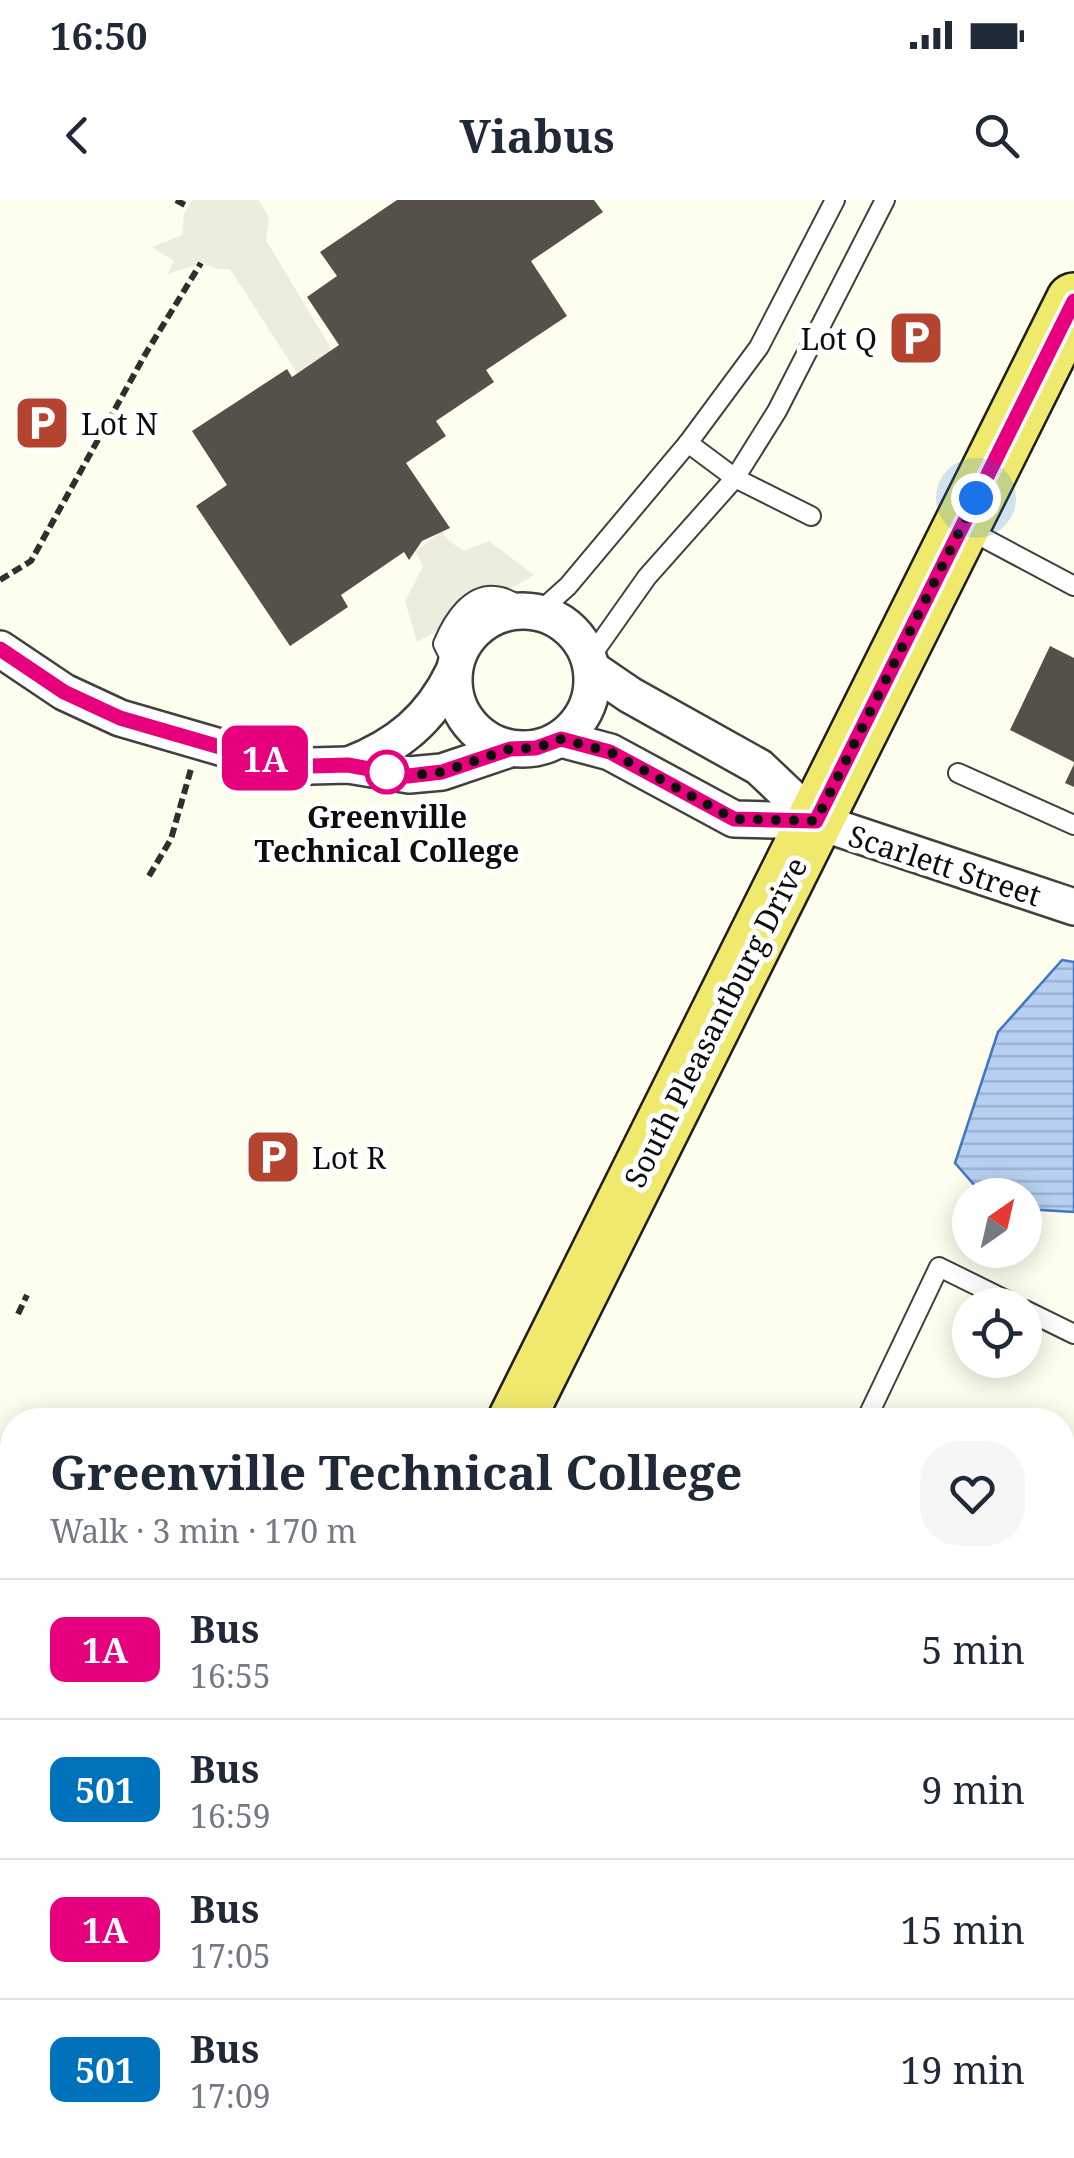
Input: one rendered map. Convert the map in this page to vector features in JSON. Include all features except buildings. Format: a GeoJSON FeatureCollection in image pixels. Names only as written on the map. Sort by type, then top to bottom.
{"type":"FeatureCollection","features":[{"type":"Feature","properties":{"kind":"main road","name":"South Pleasantburg Drive"},"geometry":{"type":"LineString","coordinates":[[522,1408],[1074,301]]}},
{"type":"Feature","properties":{"kind":"street"},"geometry":{"type":"LineString","coordinates":[[0,649],[64,692],[120,718],[198,744],[311,766],[348,765],[408,776],[442,772],[510,749],[536,748],[561,739],[576,726],[592,689],[590,664],[578,638],[560,622],[534,612],[510,612],[490,619],[468,638],[440,699],[406,736],[382,752],[348,765]]}},
{"type":"Feature","properties":{"kind":"street"},"geometry":{"type":"LineString","coordinates":[[590,664],[759,766],[816,821]]}},
{"type":"Feature","properties":{"kind":"street"},"geometry":{"type":"LineString","coordinates":[[454,668],[454,692],[461,712],[482,736],[510,749]]}},
{"type":"Feature","properties":{"kind":"street"},"geometry":{"type":"LineString","coordinates":[[561,739],[610,752],[734,819],[816,821]]}},
{"type":"Feature","properties":{"kind":"street","name":"Scarlett Street"},"geometry":{"type":"LineString","coordinates":[[816,821],[1074,908]]}},
{"type":"Feature","properties":{"kind":"lane"},"geometry":{"type":"LineString","coordinates":[[534,612],[568,586],[688,443],[760,347],[835,200]]}},
{"type":"Feature","properties":{"kind":"lane"},"geometry":{"type":"LineString","coordinates":[[590,664],[647,577],[735,478],[777,411],[885,200]]}},
{"type":"Feature","properties":{"kind":"lane"},"geometry":{"type":"LineString","coordinates":[[688,443],[735,478],[811,516]]}},
{"type":"Feature","properties":{"kind":"lane"},"geometry":{"type":"LineString","coordinates":[[962,526],[1074,586]]}},
{"type":"Feature","properties":{"kind":"lane"},"geometry":{"type":"LineString","coordinates":[[958,773],[1074,825]]}},
{"type":"Feature","properties":{"kind":"lane"},"geometry":{"type":"LineString","coordinates":[[872,1408],[939,1267],[982,1288]]}},
{"type":"Feature","properties":{"kind":"lane"},"geometry":{"type":"LineString","coordinates":[[1042,1318],[1074,1334]]}},
{"type":"Feature","properties":{"kind":"path"},"geometry":{"type":"LineString","coordinates":[[176,200],[187,206]]}},
{"type":"Feature","properties":{"kind":"path"},"geometry":{"type":"LineString","coordinates":[[0,580],[31,561],[146,353],[201,263]]}},
{"type":"Feature","properties":{"kind":"path"},"geometry":{"type":"LineString","coordinates":[[149,876],[170,839],[198,744]]}},
{"type":"Feature","properties":{"kind":"path"},"geometry":{"type":"LineString","coordinates":[[18,1314],[27,1296]]}},
{"type":"Feature","properties":{"kind":"shaded area"},"geometry":{"type":"Polygon","coordinates":[[[192,200],[259,200],[269,218],[266,240],[332,350],[297,373],[230,269],[201,263],[168,274],[174,261],[152,247],[182,235],[184,214],[192,200]]]}},
{"type":"Feature","properties":{"kind":"shaded area"},"geometry":{"type":"Polygon","coordinates":[[[442,531],[463,551],[489,541],[534,575],[417,642],[405,601],[423,566],[415,551],[442,531]]]}},
{"type":"Feature","properties":{"kind":"water"},"geometry":{"type":"Polygon","coordinates":[[[1062,960],[1074,962],[1074,1212],[1042,1210],[1042,1178],[968,1178],[955,1163],[998,1032],[1062,960]]]}},
{"type":"Feature","properties":{"kind":"bus line","name":"1A"},"geometry":{"type":"LineString","coordinates":[[0,649],[64,692],[120,718],[198,744],[244,754],[408,776],[442,772],[510,749],[536,748],[561,739],[610,752],[734,819],[816,821],[1074,301]]}},
{"type":"Feature","properties":{"kind":"place","name":"Lot Q"},"geometry":{"type":"Point","coordinates":[916,338]}},
{"type":"Feature","properties":{"kind":"place","name":"Lot N"},"geometry":{"type":"Point","coordinates":[42,423]}},
{"type":"Feature","properties":{"kind":"place","name":"Greenville Technical College"},"geometry":{"type":"Point","coordinates":[387,772]}},
{"type":"Feature","properties":{"kind":"place","name":"Lot R"},"geometry":{"type":"Point","coordinates":[273,1157]}},
{"type":"Feature","properties":{"kind":"route"},"geometry":{"type":"LineString","coordinates":[[387,772],[378,770],[408,776],[442,772],[510,749],[536,748],[561,739],[610,752],[734,819],[816,821],[976,498]]}}]}
